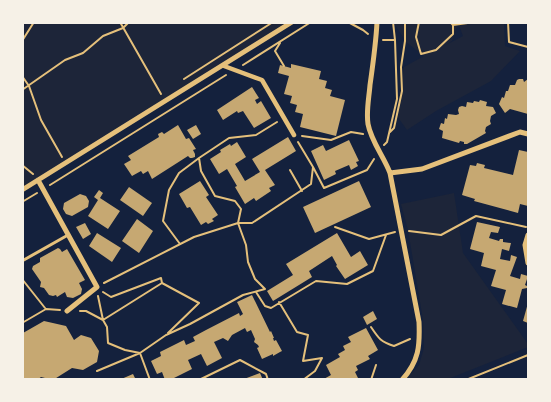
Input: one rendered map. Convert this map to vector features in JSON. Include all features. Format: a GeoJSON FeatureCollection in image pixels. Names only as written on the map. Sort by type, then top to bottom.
{"type":"FeatureCollection","features":[{"type":"Feature","properties":{"kind":"street"},"geometry":{"type":"LineString","coordinates":[[22,190],[292,22]]}},
{"type":"Feature","properties":{"kind":"street"},"geometry":{"type":"LineString","coordinates":[[377,22],[367,111],[368,124],[390,173],[419,334],[417,357],[412,368],[402,380]]}},
{"type":"Feature","properties":{"kind":"street"},"geometry":{"type":"LineString","coordinates":[[224,66],[262,80],[294,135]]}},
{"type":"Feature","properties":{"kind":"street"},"geometry":{"type":"LineString","coordinates":[[390,173],[422,169],[520,132],[528,134]]}},
{"type":"Feature","properties":{"kind":"street"},"geometry":{"type":"LineString","coordinates":[[37,180],[96,287],[67,311]]}},
{"type":"Feature","properties":{"kind":"street"},"geometry":{"type":"LineString","coordinates":[[528,235],[525,245],[528,262]]}},
{"type":"Feature","properties":{"kind":"lane"},"geometry":{"type":"LineString","coordinates":[[22,261],[68,236]]}},
{"type":"Feature","properties":{"kind":"path"},"geometry":{"type":"LineString","coordinates":[[22,41],[34,22]]}},
{"type":"Feature","properties":{"kind":"path"},"geometry":{"type":"LineString","coordinates":[[120,22],[165,102]]}},
{"type":"Feature","properties":{"kind":"path"},"geometry":{"type":"LineString","coordinates":[[22,90],[65,60],[83,53],[103,36],[123,28],[129,22]]}},
{"type":"Feature","properties":{"kind":"path"},"geometry":{"type":"LineString","coordinates":[[183,79],[273,22]]}},
{"type":"Feature","properties":{"kind":"path"},"geometry":{"type":"LineString","coordinates":[[22,202],[311,22]]}},
{"type":"Feature","properties":{"kind":"path"},"geometry":{"type":"LineString","coordinates":[[294,135],[324,188],[367,170],[387,142],[397,100],[393,22]]}},
{"type":"Feature","properties":{"kind":"path"},"geometry":{"type":"LineString","coordinates":[[389,133],[394,128],[402,90],[401,67],[405,41],[404,22]]}},
{"type":"Feature","properties":{"kind":"path"},"geometry":{"type":"LineString","coordinates":[[419,22],[416,37],[421,54],[436,50],[453,34],[451,24],[474,22]]}},
{"type":"Feature","properties":{"kind":"path"},"geometry":{"type":"LineString","coordinates":[[508,22],[509,42],[528,47]]}},
{"type":"Feature","properties":{"kind":"path"},"geometry":{"type":"LineString","coordinates":[[282,41],[275,51],[284,66]]}},
{"type":"Feature","properties":{"kind":"path"},"geometry":{"type":"LineString","coordinates":[[22,76],[29,86],[42,120],[65,163]]}},
{"type":"Feature","properties":{"kind":"path"},"geometry":{"type":"LineString","coordinates":[[180,244],[164,221],[169,190],[179,174],[229,138],[256,135],[284,118]]}},
{"type":"Feature","properties":{"kind":"path"},"geometry":{"type":"LineString","coordinates":[[294,135],[331,140],[351,132],[372,136]]}},
{"type":"Feature","properties":{"kind":"path"},"geometry":{"type":"LineString","coordinates":[[166,334],[190,324],[243,295],[265,289],[254,279],[248,262],[246,245],[238,223],[241,209],[235,200],[215,196],[201,171],[199,158]]}},
{"type":"Feature","properties":{"kind":"path"},"geometry":{"type":"LineString","coordinates":[[22,165],[37,180]]}},
{"type":"Feature","properties":{"kind":"path"},"geometry":{"type":"LineString","coordinates":[[96,287],[194,237],[238,223],[252,223],[311,184],[313,167]]}},
{"type":"Feature","properties":{"kind":"path"},"geometry":{"type":"LineString","coordinates":[[290,170],[302,191]]}},
{"type":"Feature","properties":{"kind":"path"},"geometry":{"type":"LineString","coordinates":[[27,176],[32,173]]}},
{"type":"Feature","properties":{"kind":"path"},"geometry":{"type":"LineString","coordinates":[[401,230],[441,234],[476,216],[528,228]]}},
{"type":"Feature","properties":{"kind":"path"},"geometry":{"type":"LineString","coordinates":[[256,292],[264,306],[271,308],[316,281],[347,284],[373,271],[386,234],[369,239],[335,227]]}},
{"type":"Feature","properties":{"kind":"path"},"geometry":{"type":"LineString","coordinates":[[96,287],[111,297],[161,278],[162,284]]}},
{"type":"Feature","properties":{"kind":"path"},"geometry":{"type":"LineString","coordinates":[[22,279],[46,309]]}},
{"type":"Feature","properties":{"kind":"path"},"geometry":{"type":"LineString","coordinates":[[103,320],[162,284]]}},
{"type":"Feature","properties":{"kind":"path"},"geometry":{"type":"LineString","coordinates":[[97,371],[140,352],[166,334],[199,303],[162,284]]}},
{"type":"Feature","properties":{"kind":"path"},"geometry":{"type":"LineString","coordinates":[[96,287],[103,320],[107,327],[108,343],[125,350],[140,352]]}},
{"type":"Feature","properties":{"kind":"path"},"geometry":{"type":"LineString","coordinates":[[279,302],[297,332],[308,335],[303,361],[322,358],[315,371],[303,380]]}},
{"type":"Feature","properties":{"kind":"path"},"geometry":{"type":"LineString","coordinates":[[22,323],[46,309],[86,311],[103,320]]}},
{"type":"Feature","properties":{"kind":"path"},"geometry":{"type":"LineString","coordinates":[[371,327],[379,339],[394,346],[419,334]]}},
{"type":"Feature","properties":{"kind":"path"},"geometry":{"type":"LineString","coordinates":[[140,352],[150,380]]}},
{"type":"Feature","properties":{"kind":"path"},"geometry":{"type":"LineString","coordinates":[[466,380],[528,355]]}},
{"type":"Feature","properties":{"kind":"path"},"geometry":{"type":"LineString","coordinates":[[199,380],[240,360],[266,374],[268,380]]}},
{"type":"Feature","properties":{"kind":"path"},"geometry":{"type":"LineString","coordinates":[[370,380],[376,365]]}},
{"type":"Feature","properties":{"kind":"shaded area"},"geometry":{"type":"Polygon","coordinates":[[[23,23],[288,23],[23,189],[23,23]]]}},
{"type":"Feature","properties":{"kind":"shaded area"},"geometry":{"type":"Polygon","coordinates":[[[394,23],[452,23],[457,26],[452,41],[444,46],[463,36],[458,23],[504,23],[505,46],[520,51],[491,81],[436,111],[407,130],[397,116],[404,67],[424,56],[406,42],[394,23]]]}},
{"type":"Feature","properties":{"kind":"shaded area"},"geometry":{"type":"Polygon","coordinates":[[[454,193],[463,253],[528,344],[528,347],[448,379],[406,379],[419,365],[424,348],[423,320],[408,230],[401,204],[454,193]]]}},
{"type":"Feature","properties":{"kind":"building"},"geometry":{"type":"Polygon","coordinates":[[[291,64],[321,71],[319,79],[327,81],[325,88],[332,90],[330,96],[345,100],[336,136],[300,127],[303,114],[295,112],[297,105],[290,103],[292,96],[284,94],[289,76],[278,73],[280,65],[291,68],[291,64]]]}},
{"type":"Feature","properties":{"kind":"building"},"geometry":{"type":"Polygon","coordinates":[[[519,79],[523,79],[524,82],[528,79],[528,114],[510,109],[505,113],[499,104],[510,85],[515,85],[519,79]]]}},
{"type":"Feature","properties":{"kind":"building"},"geometry":{"type":"Polygon","coordinates":[[[252,87],[259,98],[255,100],[257,104],[261,101],[271,118],[254,128],[243,111],[238,113],[237,111],[223,120],[217,110],[252,87]]]}},
{"type":"Feature","properties":{"kind":"building"},"geometry":{"type":"Polygon","coordinates":[[[480,100],[487,102],[486,106],[493,107],[496,113],[491,116],[491,124],[486,127],[486,133],[467,144],[442,138],[443,131],[439,129],[441,123],[444,124],[445,118],[447,119],[448,114],[459,114],[459,107],[466,107],[467,102],[473,103],[480,100]]]}},
{"type":"Feature","properties":{"kind":"building"},"geometry":{"type":"Polygon","coordinates":[[[178,125],[186,139],[189,138],[196,149],[193,150],[195,157],[190,158],[188,156],[152,179],[148,171],[143,174],[141,171],[132,176],[124,164],[131,160],[128,156],[159,137],[158,134],[162,132],[164,134],[178,125]]]}},
{"type":"Feature","properties":{"kind":"building"},"geometry":{"type":"Polygon","coordinates":[[[196,125],[201,134],[193,139],[187,130],[196,125]]]}},
{"type":"Feature","properties":{"kind":"building"},"geometry":{"type":"Polygon","coordinates":[[[288,137],[296,151],[265,170],[275,185],[269,188],[271,191],[256,201],[254,198],[245,204],[227,169],[219,174],[210,159],[221,152],[220,150],[237,142],[246,157],[235,164],[245,181],[260,172],[252,159],[288,137]]]}},
{"type":"Feature","properties":{"kind":"building"},"geometry":{"type":"Polygon","coordinates":[[[349,140],[359,161],[356,162],[358,166],[351,170],[349,165],[335,171],[336,174],[324,180],[311,151],[323,145],[326,151],[349,140]]]}},
{"type":"Feature","properties":{"kind":"building"},"geometry":{"type":"Polygon","coordinates":[[[519,150],[528,152],[528,206],[520,204],[518,213],[474,201],[475,199],[462,195],[470,165],[476,166],[477,163],[485,165],[484,168],[513,175],[519,150]]]}},
{"type":"Feature","properties":{"kind":"building"},"geometry":{"type":"Polygon","coordinates":[[[200,181],[209,195],[206,197],[218,215],[212,219],[214,221],[201,225],[190,207],[187,208],[179,194],[200,181]]]}},
{"type":"Feature","properties":{"kind":"building"},"geometry":{"type":"Polygon","coordinates":[[[359,181],[371,207],[315,233],[303,207],[359,181]]]}},
{"type":"Feature","properties":{"kind":"building"},"geometry":{"type":"Polygon","coordinates":[[[129,187],[152,203],[143,216],[120,200],[129,187]]]}},
{"type":"Feature","properties":{"kind":"building"},"geometry":{"type":"Polygon","coordinates":[[[99,190],[103,193],[100,198],[120,211],[108,229],[88,216],[98,200],[94,197],[99,190]]]}},
{"type":"Feature","properties":{"kind":"building"},"geometry":{"type":"Polygon","coordinates":[[[80,194],[86,196],[89,201],[88,207],[72,216],[66,214],[63,209],[64,203],[80,194]]]}},
{"type":"Feature","properties":{"kind":"building"},"geometry":{"type":"Polygon","coordinates":[[[137,219],[153,231],[139,253],[122,241],[137,219]]]}},
{"type":"Feature","properties":{"kind":"building"},"geometry":{"type":"Polygon","coordinates":[[[477,222],[500,227],[498,233],[491,232],[489,238],[499,241],[503,239],[503,242],[511,243],[509,251],[502,249],[500,259],[510,261],[511,255],[517,257],[510,276],[520,279],[521,274],[528,276],[525,285],[527,288],[522,289],[517,308],[502,304],[506,290],[491,286],[496,270],[481,266],[484,253],[470,249],[477,222]]]}},
{"type":"Feature","properties":{"kind":"building"},"geometry":{"type":"Polygon","coordinates":[[[85,223],[91,234],[83,239],[76,227],[85,223]]]}},
{"type":"Feature","properties":{"kind":"building"},"geometry":{"type":"Polygon","coordinates":[[[97,233],[121,248],[112,262],[89,246],[97,233]]]}},
{"type":"Feature","properties":{"kind":"building"},"geometry":{"type":"Polygon","coordinates":[[[337,233],[351,257],[360,251],[368,265],[345,279],[332,256],[309,271],[312,277],[273,301],[267,291],[293,275],[286,264],[337,233]]]}},
{"type":"Feature","properties":{"kind":"building"},"geometry":{"type":"Polygon","coordinates":[[[58,248],[62,252],[67,249],[85,280],[79,283],[82,289],[81,294],[73,298],[67,297],[65,292],[57,297],[56,295],[49,295],[44,288],[40,287],[41,282],[32,269],[33,266],[40,262],[40,258],[58,248]]]}},
{"type":"Feature","properties":{"kind":"building"},"geometry":{"type":"Polygon","coordinates":[[[252,295],[271,331],[274,341],[276,340],[282,351],[262,359],[251,330],[247,332],[245,328],[232,335],[228,341],[223,338],[214,342],[222,358],[207,366],[201,354],[188,360],[192,369],[170,380],[165,380],[162,372],[157,374],[151,361],[161,356],[160,352],[184,340],[186,345],[195,341],[193,337],[239,313],[240,316],[243,314],[237,302],[252,295]]]}},
{"type":"Feature","properties":{"kind":"building"},"geometry":{"type":"Polygon","coordinates":[[[528,303],[528,323],[523,321],[528,303]]]}},
{"type":"Feature","properties":{"kind":"building"},"geometry":{"type":"Polygon","coordinates":[[[373,311],[377,319],[367,325],[363,317],[373,311]]]}},
{"type":"Feature","properties":{"kind":"building"},"geometry":{"type":"Polygon","coordinates":[[[44,321],[66,326],[74,340],[81,335],[91,338],[99,351],[97,362],[83,370],[72,368],[53,380],[41,377],[37,380],[23,379],[23,333],[44,321]]]}},
{"type":"Feature","properties":{"kind":"building"},"geometry":{"type":"Polygon","coordinates":[[[366,328],[378,350],[368,356],[370,359],[356,366],[358,370],[355,372],[359,380],[322,380],[331,375],[326,365],[340,357],[338,354],[345,350],[343,346],[351,342],[348,337],[366,328]]]}},
{"type":"Feature","properties":{"kind":"building"},"geometry":{"type":"Polygon","coordinates":[[[260,373],[263,380],[244,380],[244,379],[260,373]]]}},
{"type":"Feature","properties":{"kind":"building"},"geometry":{"type":"Polygon","coordinates":[[[133,374],[136,380],[119,380],[133,374]]]}}]}
